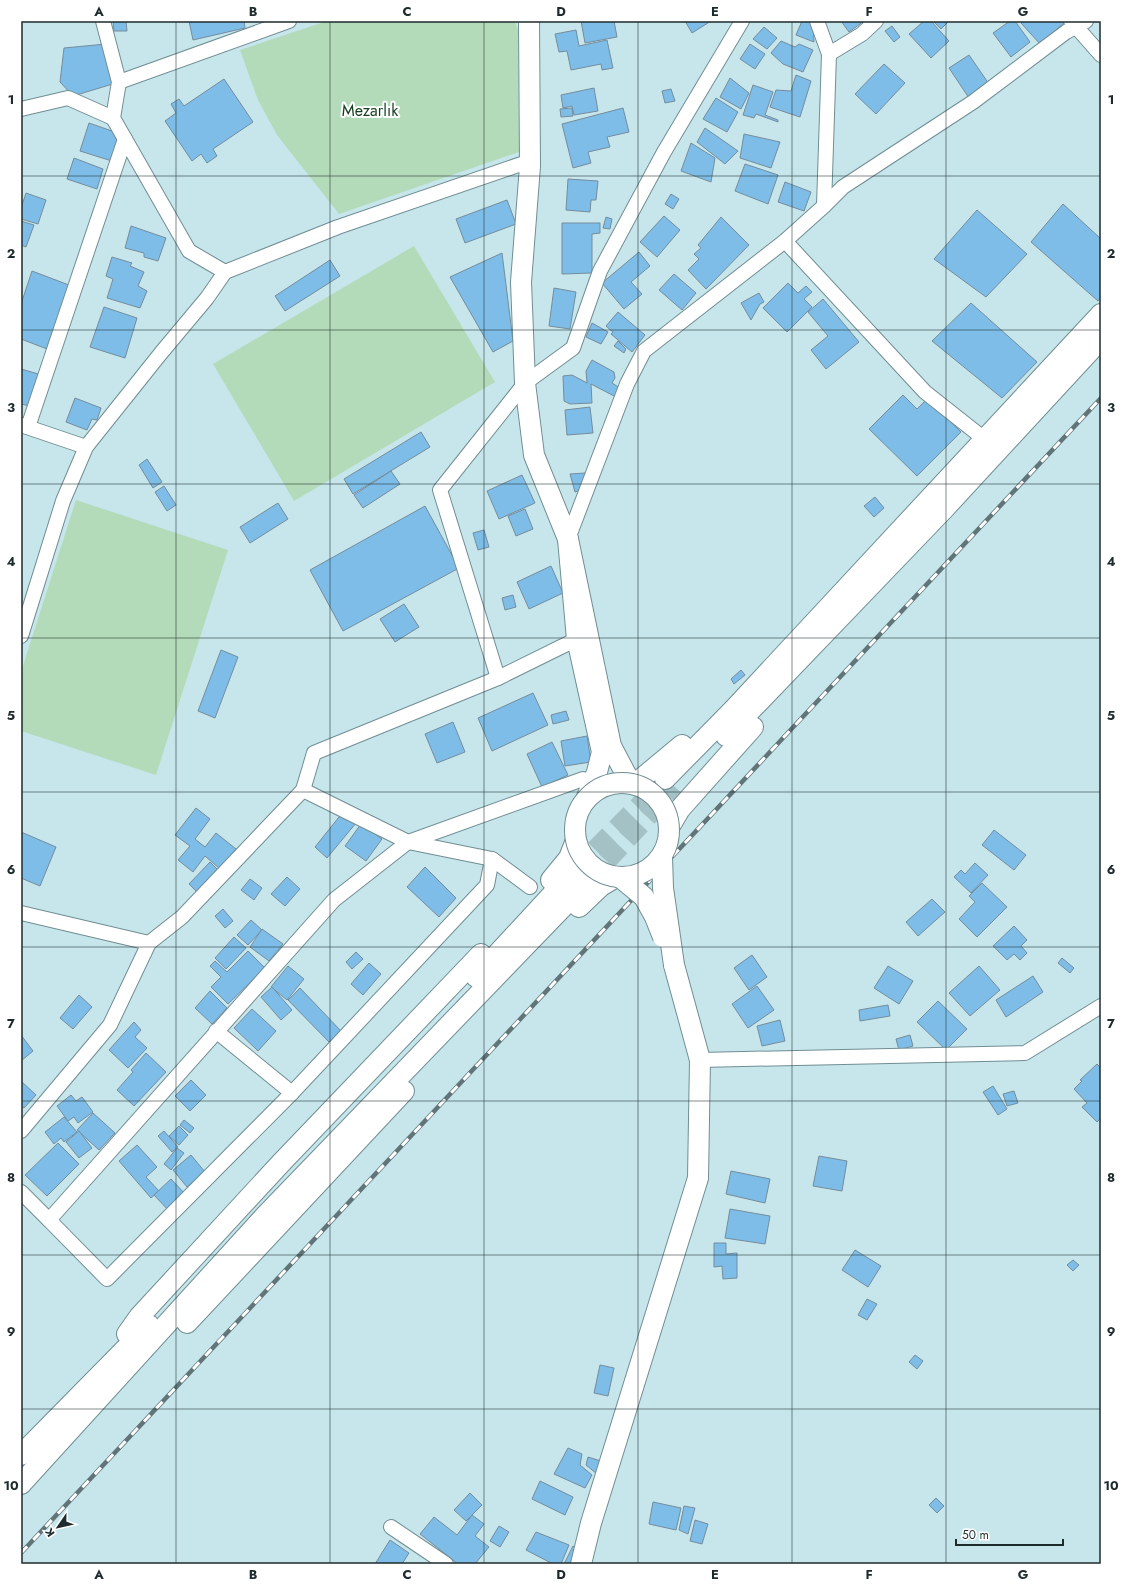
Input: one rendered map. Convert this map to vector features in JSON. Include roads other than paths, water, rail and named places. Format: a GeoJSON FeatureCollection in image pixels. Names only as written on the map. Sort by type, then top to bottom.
{"type":"FeatureCollection","features":[{"type":"Feature","properties":{"kind":"main road"},"geometry":{"type":"LineString","coordinates":[[529,21],[530,161],[521,282],[525,383],[534,455],[568,539],[602,752],[597,772],[585,788],[578,810],[574,825],[576,840],[581,855],[592,866],[605,874],[618,877],[644,897],[655,917],[674,965],[700,1060],[698,1178],[590,1522],[581,1564]]}},
{"type":"Feature","properties":{"kind":"main road"},"geometry":{"type":"LineString","coordinates":[[111,1374],[169,1342],[567,919],[601,886],[618,877],[642,873],[651,868],[662,857],[668,842],[670,826],[680,808],[729,753],[900,570],[992,444],[1101,314]]}},
{"type":"Feature","properties":{"kind":"main road"},"geometry":{"type":"LineString","coordinates":[[670,783],[733,710],[992,444],[1101,339]]}},
{"type":"Feature","properties":{"kind":"main road"},"geometry":{"type":"LineString","coordinates":[[632,783],[667,759],[722,706],[831,588],[937,480],[992,444]]}},
{"type":"Feature","properties":{"kind":"main road"},"geometry":{"type":"LineString","coordinates":[[568,539],[576,639],[589,669],[611,746],[632,783]]}},
{"type":"Feature","properties":{"kind":"main road"},"geometry":{"type":"LineString","coordinates":[[585,788],[600,787],[614,782],[632,783],[644,787],[657,797],[666,811],[670,826]]}},
{"type":"Feature","properties":{"kind":"main road"},"geometry":{"type":"LineString","coordinates":[[21,1484],[111,1374],[139,1317],[539,885],[569,858],[576,840]]}},
{"type":"Feature","properties":{"kind":"main road"},"geometry":{"type":"LineString","coordinates":[[662,857],[663,888],[674,965]]}},
{"type":"Feature","properties":{"kind":"main road"},"geometry":{"type":"LineString","coordinates":[[21,1455],[111,1374],[264,1218],[580,877]]}},
{"type":"Feature","properties":{"kind":"street"},"geometry":{"type":"LineString","coordinates":[[103,21],[119,82],[113,118]]}},
{"type":"Feature","properties":{"kind":"street"},"geometry":{"type":"LineString","coordinates":[[119,82],[289,21]]}},
{"type":"Feature","properties":{"kind":"street"},"geometry":{"type":"LineString","coordinates":[[498,678],[440,490],[525,383],[573,348],[600,271],[664,152],[742,21]]}},
{"type":"Feature","properties":{"kind":"street"},"geometry":{"type":"LineString","coordinates":[[817,21],[829,54],[824,206]]}},
{"type":"Feature","properties":{"kind":"street"},"geometry":{"type":"LineString","coordinates":[[829,54],[862,34],[876,21]]}},
{"type":"Feature","properties":{"kind":"street"},"geometry":{"type":"LineString","coordinates":[[568,539],[626,384],[644,351],[785,241],[843,187],[973,102],[1078,23],[1101,55]]}},
{"type":"Feature","properties":{"kind":"street"},"geometry":{"type":"LineString","coordinates":[[21,109],[68,98],[113,118],[189,251],[225,272]]}},
{"type":"Feature","properties":{"kind":"street"},"geometry":{"type":"LineString","coordinates":[[86,447],[24,426],[125,139]]}},
{"type":"Feature","properties":{"kind":"street"},"geometry":{"type":"LineString","coordinates":[[21,636],[63,501],[86,447],[161,352],[207,298],[225,272],[338,227],[530,161]]}},
{"type":"Feature","properties":{"kind":"street"},"geometry":{"type":"LineString","coordinates":[[825,187],[843,187]]}},
{"type":"Feature","properties":{"kind":"street"},"geometry":{"type":"LineString","coordinates":[[785,241],[925,392],[992,444]]}},
{"type":"Feature","properties":{"kind":"street"},"geometry":{"type":"LineString","coordinates":[[21,1130],[110,1025],[149,943],[182,917],[303,790],[314,753],[498,678],[576,639]]}},
{"type":"Feature","properties":{"kind":"street"},"geometry":{"type":"LineString","coordinates":[[49,1220],[334,900],[408,842],[585,788]]}},
{"type":"Feature","properties":{"kind":"street"},"geometry":{"type":"LineString","coordinates":[[303,790],[408,842],[492,859],[539,885]]}},
{"type":"Feature","properties":{"kind":"street"},"geometry":{"type":"LineString","coordinates":[[21,1192],[107,1279],[292,1093],[487,885],[492,859]]}},
{"type":"Feature","properties":{"kind":"street"},"geometry":{"type":"LineString","coordinates":[[21,913],[149,943]]}},
{"type":"Feature","properties":{"kind":"street"},"geometry":{"type":"LineString","coordinates":[[700,1060],[1025,1053],[1101,1006]]}},
{"type":"Feature","properties":{"kind":"street"},"geometry":{"type":"LineString","coordinates":[[216,1031],[292,1093]]}},
{"type":"Feature","properties":{"kind":"street"},"geometry":{"type":"LineString","coordinates":[[391,1527],[446,1564]]}},
{"type":"Feature","properties":{"kind":"tunnel"},"geometry":{"type":"LineString","coordinates":[[586,883],[675,787]]}},
{"type":"Feature","properties":{"kind":"tunnel"},"geometry":{"type":"LineString","coordinates":[[574,871],[653,792]]}},
{"type":"Feature","properties":{"kind":"railway"},"geometry":{"type":"LineString","coordinates":[[21,1553],[1101,398]]}},
{"type":"Feature","properties":{"kind":"park label","name":"Mezarlık"},"geometry":{"type":"Point","coordinates":[370,110]}}]}
